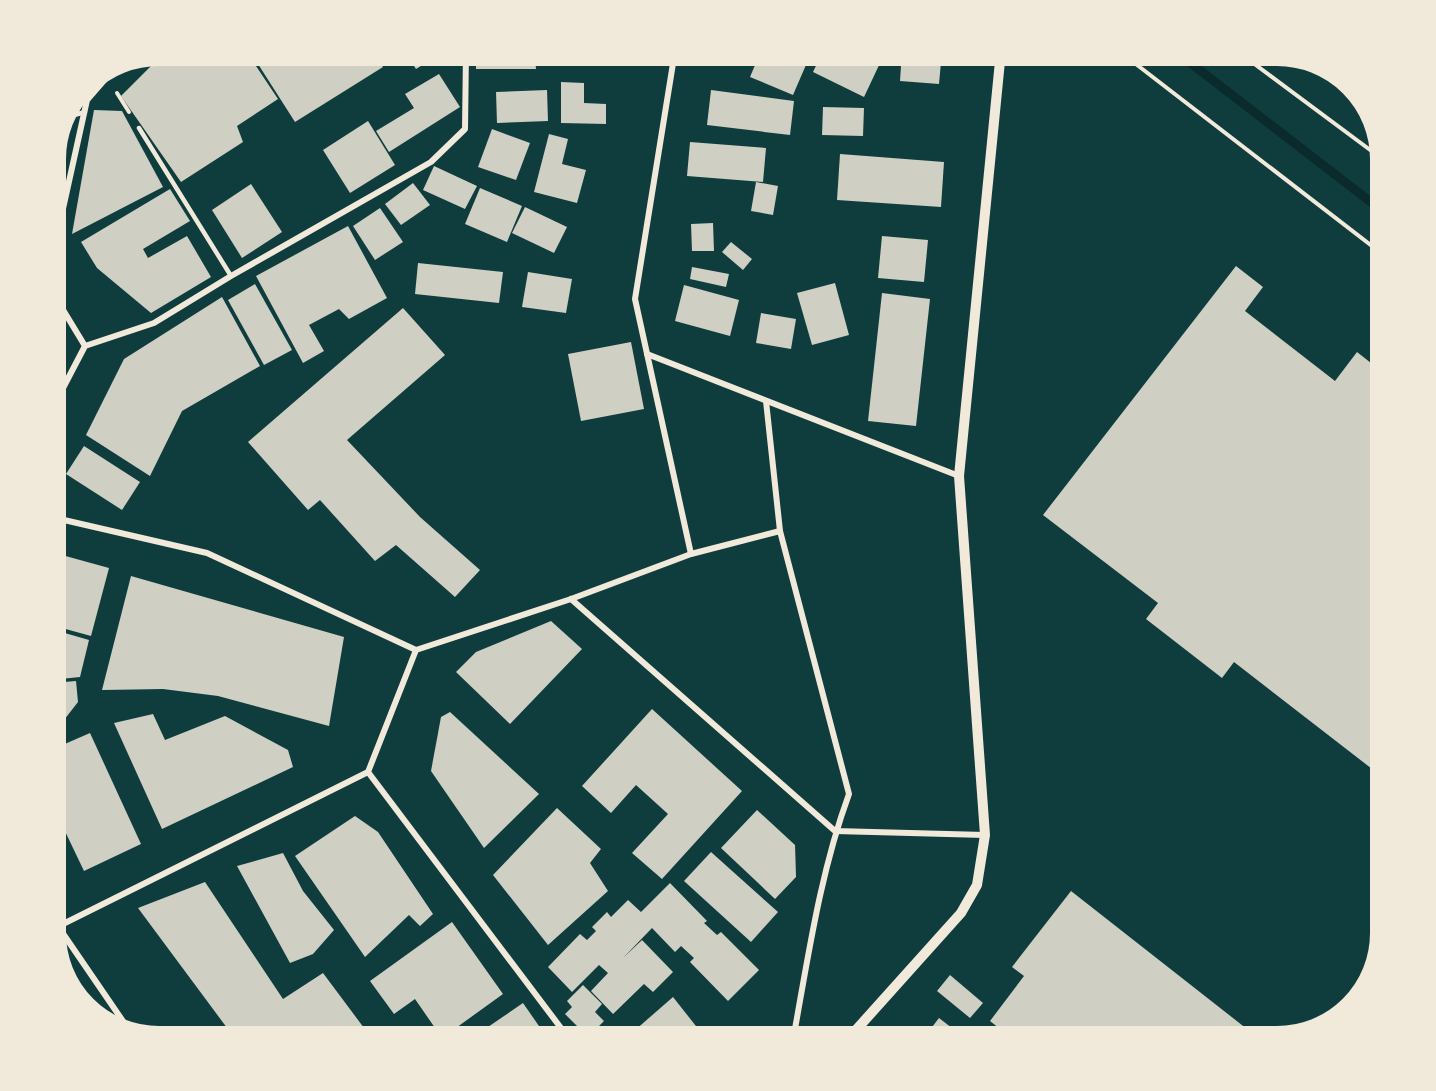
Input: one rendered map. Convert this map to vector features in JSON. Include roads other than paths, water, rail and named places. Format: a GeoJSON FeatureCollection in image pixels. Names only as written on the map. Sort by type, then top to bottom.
{"type":"FeatureCollection","features":[{"type":"Feature","properties":{"kind":"street"},"geometry":{"type":"LineString","coordinates":[[62,390],[85,346],[154,323],[231,276],[431,162],[465,129],[466,62]]}},
{"type":"Feature","properties":{"kind":"street"},"geometry":{"type":"LineString","coordinates":[[673,62],[635,299],[691,554]]}},
{"type":"Feature","properties":{"kind":"street"},"geometry":{"type":"LineString","coordinates":[[856,1030],[961,913],[976,885],[985,835],[959,476],[1000,62]]}},
{"type":"Feature","properties":{"kind":"street"},"geometry":{"type":"LineString","coordinates":[[62,214],[87,100],[108,76]]}},
{"type":"Feature","properties":{"kind":"street"},"geometry":{"type":"LineString","coordinates":[[62,308],[85,346]]}},
{"type":"Feature","properties":{"kind":"street"},"geometry":{"type":"LineString","coordinates":[[647,354],[959,476]]}},
{"type":"Feature","properties":{"kind":"street"},"geometry":{"type":"LineString","coordinates":[[766,401],[780,531],[849,795],[835,831],[795,1030]]}},
{"type":"Feature","properties":{"kind":"street"},"geometry":{"type":"LineString","coordinates":[[62,520],[207,553],[416,650],[571,598],[691,554],[780,531]]}},
{"type":"Feature","properties":{"kind":"street"},"geometry":{"type":"LineString","coordinates":[[571,598],[835,831],[985,835]]}},
{"type":"Feature","properties":{"kind":"street"},"geometry":{"type":"LineString","coordinates":[[62,925],[368,772],[416,650]]}},
{"type":"Feature","properties":{"kind":"street"},"geometry":{"type":"LineString","coordinates":[[368,772],[562,1030]]}},
{"type":"Feature","properties":{"kind":"street"},"geometry":{"type":"LineString","coordinates":[[62,930],[124,1023]]}},
{"type":"Feature","properties":{"kind":"lane"},"geometry":{"type":"LineString","coordinates":[[73,114],[85,111]]}},
{"type":"Feature","properties":{"kind":"lane"},"geometry":{"type":"LineString","coordinates":[[139,128],[231,276]]}},
{"type":"Feature","properties":{"kind":"waterway"},"geometry":{"type":"LineString","coordinates":[[1189,62],[1374,205]]}}]}
